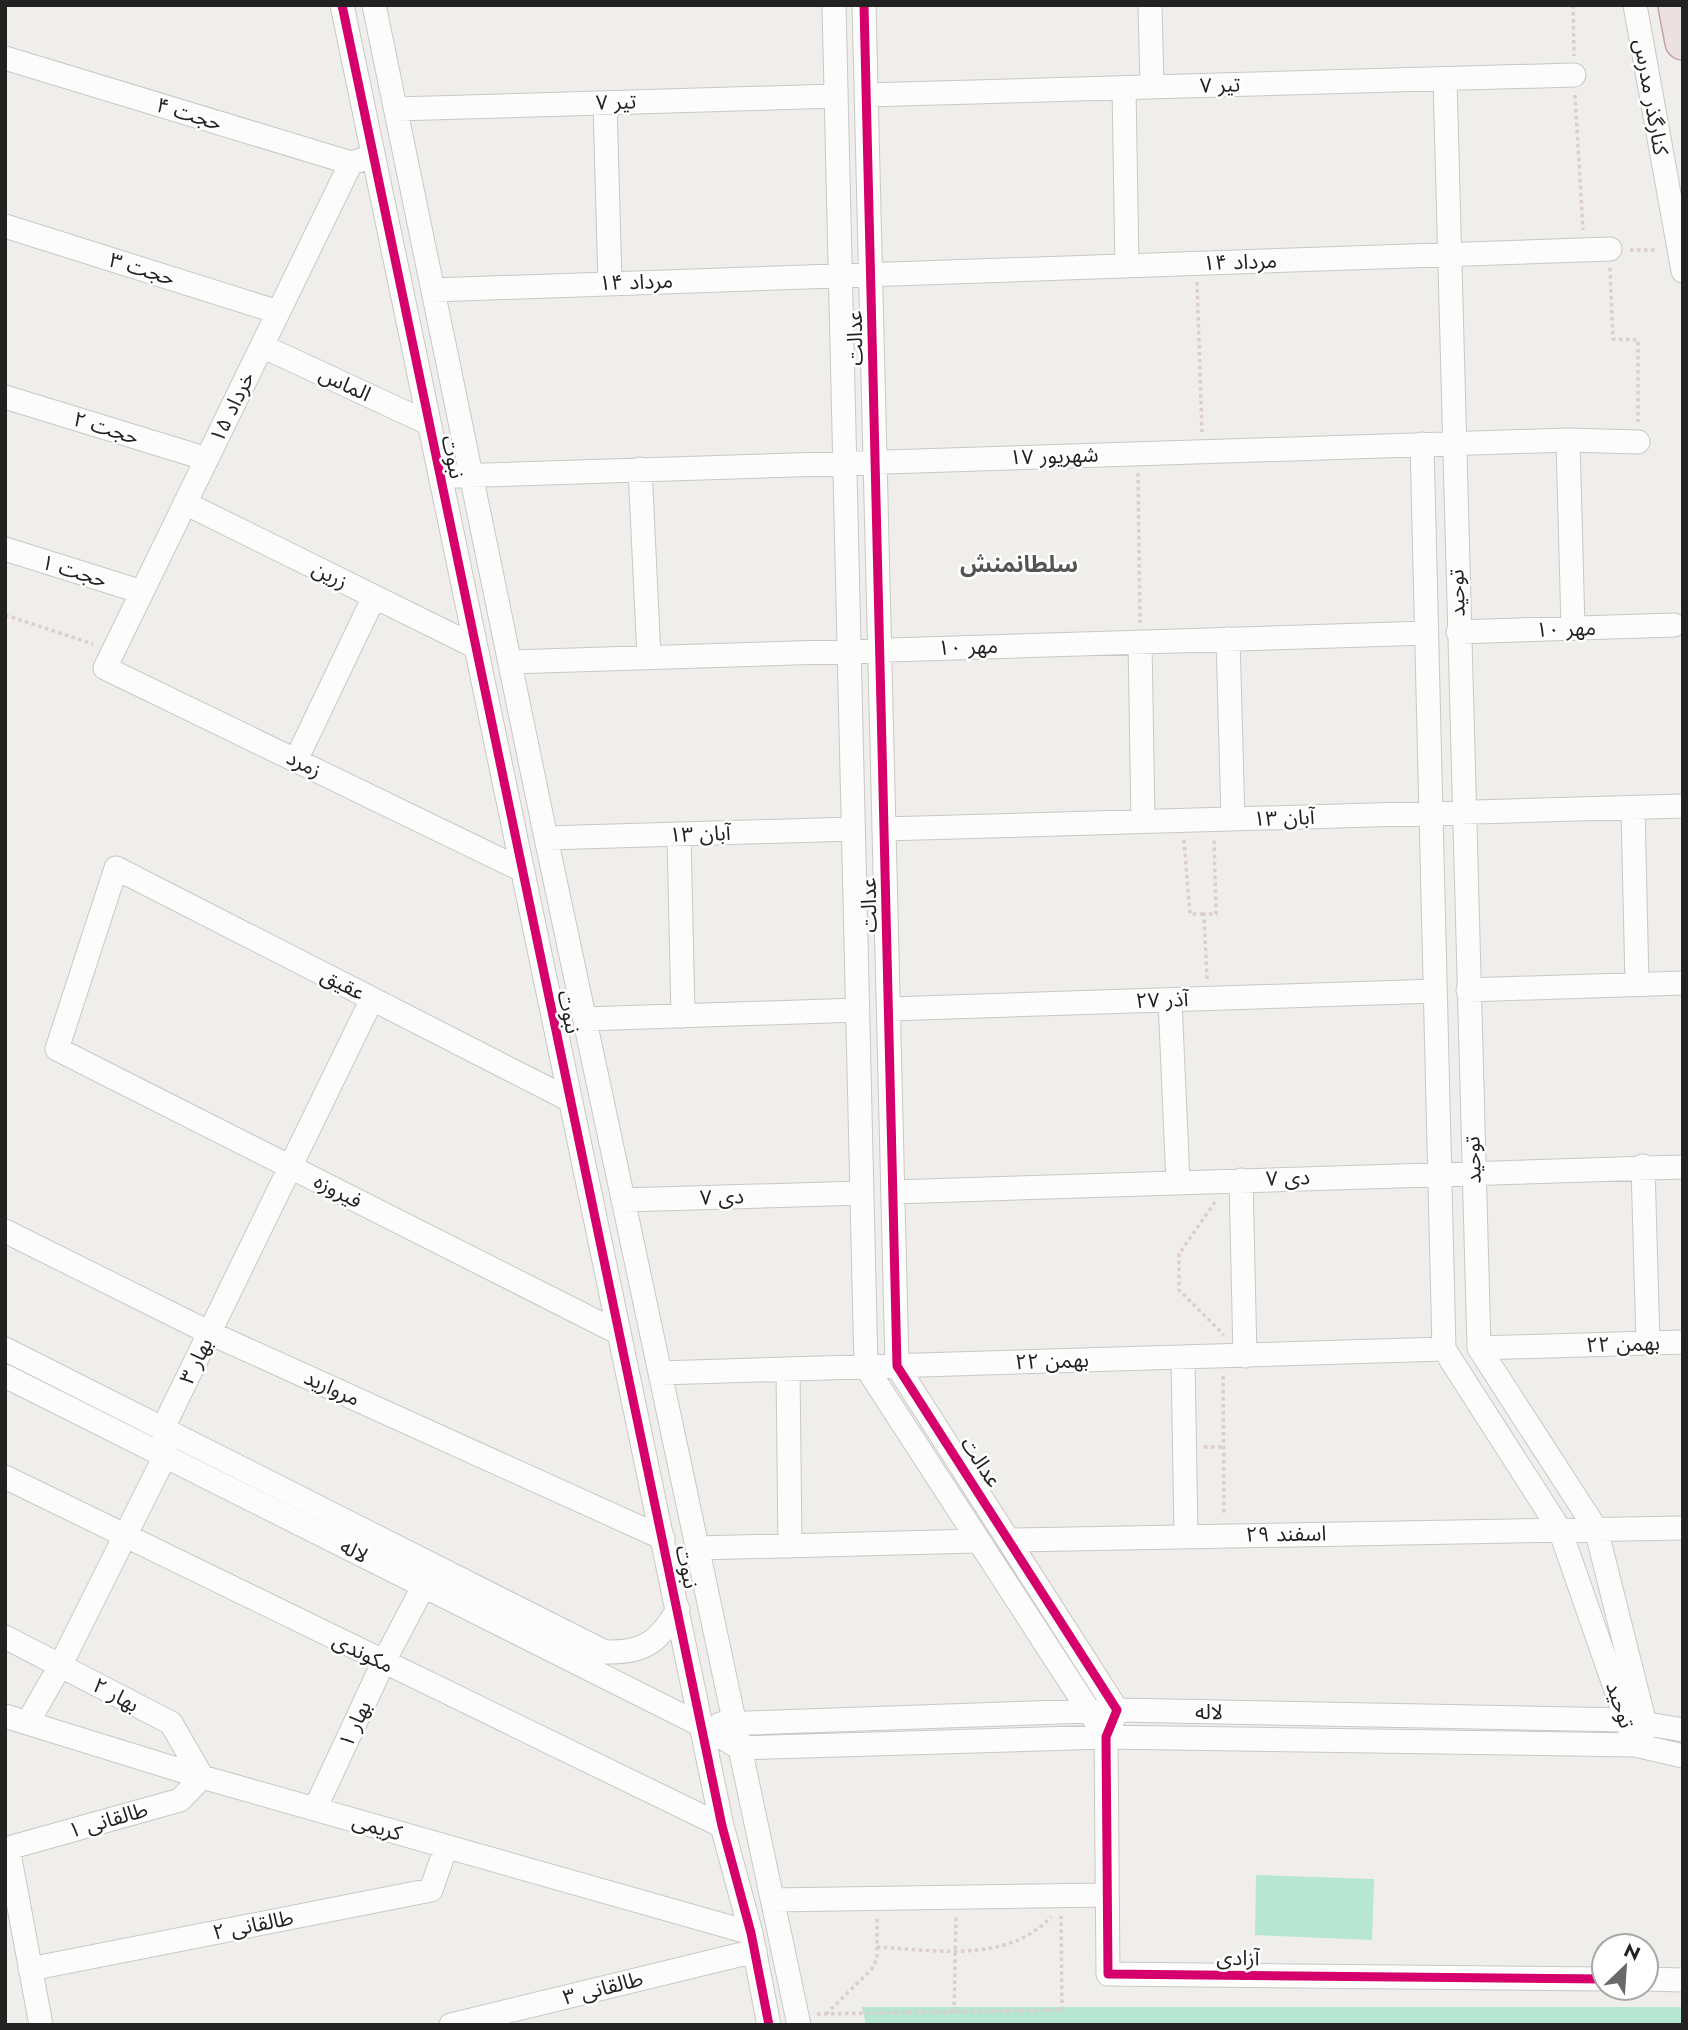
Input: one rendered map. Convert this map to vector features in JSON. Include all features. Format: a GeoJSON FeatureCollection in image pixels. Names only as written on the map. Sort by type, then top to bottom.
{"type":"FeatureCollection","features":[{"type":"Feature","properties":{"kind":"highway"},"geometry":{"type":"LineString","coordinates":[[1676,5],[1683,42]]}},
{"type":"Feature","properties":{"kind":"street","name":"نبوت"},"geometry":{"type":"LineString","coordinates":[[342,5],[520,869],[722,1826],[753,1942],[769,2025]]}},
{"type":"Feature","properties":{"kind":"street","name":"نبوت"},"geometry":{"type":"LineString","coordinates":[[374,5],[546,838],[798,2020]]}},
{"type":"Feature","properties":{"kind":"street","name":"عدالت"},"geometry":{"type":"LineString","coordinates":[[834,5],[866,1367]]}},
{"type":"Feature","properties":{"kind":"street","name":"عدالت"},"geometry":{"type":"LineString","coordinates":[[864,5],[897,1366],[1011,1540],[1117,1710]]}},
{"type":"Feature","properties":{"kind":"street"},"geometry":{"type":"LineString","coordinates":[[1150,5],[1152,87]]}},
{"type":"Feature","properties":{"kind":"street","name":"کنارگذر مدرس"},"geometry":{"type":"LineString","coordinates":[[1635,5],[1681,261]]}},
{"type":"Feature","properties":{"kind":"street","name":"حجت ۴"},"geometry":{"type":"LineString","coordinates":[[5,58],[351,163]]}},
{"type":"Feature","properties":{"kind":"street","name":"۷ تیر"},"geometry":{"type":"LineString","coordinates":[[866,95],[1574,75]]}},
{"type":"Feature","properties":{"kind":"street","name":"توحید"},"geometry":{"type":"LineString","coordinates":[[1445,79],[1452,443],[1479,1348],[1596,1529],[1635,1722],[1635,1745]]}},
{"type":"Feature","properties":{"kind":"street"},"geometry":{"type":"LineString","coordinates":[[1124,88],[1127,266]]}},
{"type":"Feature","properties":{"kind":"street","name":"۷ تیر"},"geometry":{"type":"LineString","coordinates":[[396,108],[836,96]]}},
{"type":"Feature","properties":{"kind":"street"},"geometry":{"type":"LineString","coordinates":[[606,103],[610,283]]}},
{"type":"Feature","properties":{"kind":"street"},"geometry":{"type":"LineString","coordinates":[[351,163],[373,157]]}},
{"type":"Feature","properties":{"kind":"street","name":"۱۵ خرداد"},"geometry":{"type":"LineString","coordinates":[[114,650],[351,163]]}},
{"type":"Feature","properties":{"kind":"street","name":"حجت ۳"},"geometry":{"type":"LineString","coordinates":[[5,226],[278,312]]}},
{"type":"Feature","properties":{"kind":"street","name":"۱۴ مرداد"},"geometry":{"type":"LineString","coordinates":[[433,289],[1610,249]]}},
{"type":"Feature","properties":{"kind":"street","name":"الماس"},"geometry":{"type":"LineString","coordinates":[[262,346],[428,424]]}},
{"type":"Feature","properties":{"kind":"street","name":"حجت ۲"},"geometry":{"type":"LineString","coordinates":[[5,397],[207,459]]}},
{"type":"Feature","properties":{"kind":"street"},"geometry":{"type":"LineString","coordinates":[[1568,440],[1573,628]]}},
{"type":"Feature","properties":{"kind":"street","name":"۱۷ شهریور"},"geometry":{"type":"LineString","coordinates":[[439,477],[1452,443],[1568,440],[1638,442]]}},
{"type":"Feature","properties":{"kind":"street","name":"توحید"},"geometry":{"type":"LineString","coordinates":[[1422,444],[1444,1349],[1560,1530],[1635,1722]]}},
{"type":"Feature","properties":{"kind":"street"},"geometry":{"type":"LineString","coordinates":[[640,469],[649,657]]}},
{"type":"Feature","properties":{"kind":"street","name":"زرین"},"geometry":{"type":"LineString","coordinates":[[185,503],[474,646]]}},
{"type":"Feature","properties":{"kind":"street","name":"حجت ۱"},"geometry":{"type":"LineString","coordinates":[[5,549],[142,592]]}},
{"type":"Feature","properties":{"kind":"street"},"geometry":{"type":"LineString","coordinates":[[296,760],[374,597]]}},
{"type":"Feature","properties":{"kind":"street","name":"۱۰ مهر"},"geometry":{"type":"LineString","coordinates":[[1458,632],[1674,625]]}},
{"type":"Feature","properties":{"kind":"street","name":"۱۰ مهر"},"geometry":{"type":"LineString","coordinates":[[510,662],[1427,633]]}},
{"type":"Feature","properties":{"kind":"street"},"geometry":{"type":"LineString","coordinates":[[1223,819],[1228,639]]}},
{"type":"Feature","properties":{"kind":"street"},"geometry":{"type":"LineString","coordinates":[[1140,642],[1143,821]]}},
{"type":"Feature","properties":{"kind":"street","name":"زمرد"},"geometry":{"type":"LineString","coordinates":[[114,650],[105,668],[520,869]]}},
{"type":"Feature","properties":{"kind":"street","name":"۱۳ آبان"},"geometry":{"type":"LineString","coordinates":[[884,829],[1683,806]]}},
{"type":"Feature","properties":{"kind":"street"},"geometry":{"type":"LineString","coordinates":[[1633,808],[1637,984]]}},
{"type":"Feature","properties":{"kind":"street","name":"۱۳ آبان"},"geometry":{"type":"LineString","coordinates":[[546,838],[853,830]]}},
{"type":"Feature","properties":{"kind":"street"},"geometry":{"type":"LineString","coordinates":[[679,834],[683,1016]]}},
{"type":"Feature","properties":{"kind":"street","name":"عقیق"},"geometry":{"type":"LineString","coordinates":[[57,1049],[116,868],[570,1100]]}},
{"type":"Feature","properties":{"kind":"street"},"geometry":{"type":"LineString","coordinates":[[1468,990],[1683,983]]}},
{"type":"Feature","properties":{"kind":"street","name":"۲۷ آذر"},"geometry":{"type":"LineString","coordinates":[[889,1009],[1435,991]]}},
{"type":"Feature","properties":{"kind":"street","name":"بهار ۳"},"geometry":{"type":"LineString","coordinates":[[163,1428],[372,999]]}},
{"type":"Feature","properties":{"kind":"street"},"geometry":{"type":"LineString","coordinates":[[1170,1000],[1178,1182]]}},
{"type":"Feature","properties":{"kind":"street"},"geometry":{"type":"LineString","coordinates":[[585,1019],[858,1010]]}},
{"type":"Feature","properties":{"kind":"street","name":"فیروزه"},"geometry":{"type":"LineString","coordinates":[[57,1049],[619,1334]]}},
{"type":"Feature","properties":{"kind":"street"},"geometry":{"type":"LineString","coordinates":[[1643,1166],[1648,1343]]}},
{"type":"Feature","properties":{"kind":"street","name":"۷ دی"},"geometry":{"type":"LineString","coordinates":[[893,1192],[1643,1166],[1683,1167]]}},
{"type":"Feature","properties":{"kind":"street"},"geometry":{"type":"LineString","coordinates":[[1234,1356],[1235,1180]]}},
{"type":"Feature","properties":{"kind":"street","name":"۷ دی"},"geometry":{"type":"LineString","coordinates":[[623,1200],[862,1193]]}},
{"type":"Feature","properties":{"kind":"street","name":"مروارید"},"geometry":{"type":"LineString","coordinates":[[5,1231],[210,1333],[663,1538]]}},
{"type":"Feature","properties":{"kind":"street","name":"۲۲ بهمن"},"geometry":{"type":"LineString","coordinates":[[1479,1348],[1683,1342]]}},
{"type":"Feature","properties":{"kind":"street","name":"لاله"},"geometry":{"type":"LineString","coordinates":[[5,1349],[605,1652],[628,1653],[646,1646],[665,1631],[678,1609]]}},
{"type":"Feature","properties":{"kind":"street","name":"۲۲ بهمن"},"geometry":{"type":"LineString","coordinates":[[660,1373],[1444,1349]]}},
{"type":"Feature","properties":{"kind":"street"},"geometry":{"type":"LineString","coordinates":[[1183,1357],[1186,1535]]}},
{"type":"Feature","properties":{"kind":"street"},"geometry":{"type":"LineString","coordinates":[[866,1367],[1086,1712],[1106,1737],[1117,1710]]}},
{"type":"Feature","properties":{"kind":"street"},"geometry":{"type":"LineString","coordinates":[[788,1369],[790,1546]]}},
{"type":"Feature","properties":{"kind":"street","name":"لاله"},"geometry":{"type":"LineString","coordinates":[[5,1376],[703,1726],[740,1748],[1106,1737],[1635,1745],[1683,1756]]}},
{"type":"Feature","properties":{"kind":"street"},"geometry":{"type":"LineString","coordinates":[[28,1723],[60,1666],[165,1456],[163,1428]]}},
{"type":"Feature","properties":{"kind":"street","name":"مکوندی"},"geometry":{"type":"LineString","coordinates":[[5,1476],[722,1826]]}},
{"type":"Feature","properties":{"kind":"street"},"geometry":{"type":"LineString","coordinates":[[1596,1529],[1683,1528]]}},
{"type":"Feature","properties":{"kind":"street","name":"۲۹ اسفند"},"geometry":{"type":"LineString","coordinates":[[1011,1540],[1596,1529]]}},
{"type":"Feature","properties":{"kind":"street"},"geometry":{"type":"LineString","coordinates":[[698,1548],[977,1541]]}},
{"type":"Feature","properties":{"kind":"street","name":"بهار ۱"},"geometry":{"type":"LineString","coordinates":[[315,1809],[383,1662],[435,1565]]}},
{"type":"Feature","properties":{"kind":"street","name":"بهار ۲"},"geometry":{"type":"LineString","coordinates":[[5,1637],[171,1723],[202,1777]]}},
{"type":"Feature","properties":{"kind":"street","name":"لاله"},"geometry":{"type":"LineString","coordinates":[[703,1726],[735,1722],[1117,1710],[1635,1722],[1683,1730]]}},
{"type":"Feature","properties":{"kind":"street","name":"کریمی"},"geometry":{"type":"LineString","coordinates":[[5,1716],[202,1777],[446,1847],[753,1942]]}},
{"type":"Feature","properties":{"kind":"street","name":"آزادی"},"geometry":{"type":"LineString","coordinates":[[1106,1737],[1108,1975],[1590,1979]]}},
{"type":"Feature","properties":{"kind":"street"},"geometry":{"type":"LineString","coordinates":[[714,1784],[730,1772],[741,1774],[747,1780]]}},
{"type":"Feature","properties":{"kind":"street","name":"طالقانی ۱"},"geometry":{"type":"LineString","coordinates":[[7,1848],[180,1800],[202,1777]]}},
{"type":"Feature","properties":{"kind":"street","name":"طالقانی ۲"},"geometry":{"type":"LineString","coordinates":[[30,1969],[431,1890],[446,1847]]}},
{"type":"Feature","properties":{"kind":"street"},"geometry":{"type":"LineString","coordinates":[[7,1848],[41,2025]]}},
{"type":"Feature","properties":{"kind":"street"},"geometry":{"type":"LineString","coordinates":[[773,1900],[957,1897],[1060,1901],[1107,1895]]}},
{"type":"Feature","properties":{"kind":"street","name":"طالقانی ۳"},"geometry":{"type":"LineString","coordinates":[[451,2025],[753,1942]]}},
{"type":"Feature","properties":{"kind":"street"},"geometry":{"type":"LineString","coordinates":[[1660,1979],[1683,1980]]}},
{"type":"Feature","properties":{"kind":"path"},"geometry":{"type":"LineString","coordinates":[[1573,5],[1574,75],[1584,250]]}},
{"type":"Feature","properties":{"kind":"path"},"geometry":{"type":"LineString","coordinates":[[1638,442],[1638,340],[1613,339],[1610,249],[1681,261]]}},
{"type":"Feature","properties":{"kind":"path"},"geometry":{"type":"LineString","coordinates":[[1196,263],[1203,451]]}},
{"type":"Feature","properties":{"kind":"path"},"geometry":{"type":"LineString","coordinates":[[1138,453],[1140,642]]}},
{"type":"Feature","properties":{"kind":"path"},"geometry":{"type":"LineString","coordinates":[[5,615],[114,650]]}},
{"type":"Feature","properties":{"kind":"path"},"geometry":{"type":"LineString","coordinates":[[1183,820],[1190,914],[1216,914],[1223,819]]}},
{"type":"Feature","properties":{"kind":"path"},"geometry":{"type":"LineString","coordinates":[[1204,914],[1208,999]]}},
{"type":"Feature","properties":{"kind":"path"},"geometry":{"type":"LineString","coordinates":[[1225,1535],[1234,1356],[1179,1290],[1179,1254],[1235,1180]]}},
{"type":"Feature","properties":{"kind":"path"},"geometry":{"type":"LineString","coordinates":[[954,2012],[957,1897]]}},
{"type":"Feature","properties":{"kind":"path"},"geometry":{"type":"LineString","coordinates":[[826,2014],[872,1969],[877,1958],[877,1899]]}},
{"type":"Feature","properties":{"kind":"path"},"geometry":{"type":"LineString","coordinates":[[877,1947],[982,1951],[1017,1941],[1033,1932],[1060,1901]]}},
{"type":"Feature","properties":{"kind":"path"},"geometry":{"type":"LineString","coordinates":[[798,2020],[826,2014],[1062,2010],[1060,1901]]}},
{"type":"Feature","properties":{"kind":"green space"},"geometry":{"type":"Polygon","coordinates":[[[1256,1875],[1374,1879],[1372,1940],[1255,1935],[1256,1875]]]}},
{"type":"Feature","properties":{"kind":"green space"},"geometry":{"type":"Polygon","coordinates":[[[862,2007],[1683,2007],[1683,2025],[866,2025],[862,2007]]]}},
{"type":"Feature","properties":{"kind":"cycle path"},"geometry":{"type":"LineString","coordinates":[[342,5],[722,1826],[751,1933],[769,2025]]}},
{"type":"Feature","properties":{"kind":"cycle path"},"geometry":{"type":"LineString","coordinates":[[864,5],[897,1366],[1117,1710],[1106,1737],[1108,1974],[1590,1979]]}},
{"type":"Feature","properties":{"kind":"district","name":"سلطانمنش"},"geometry":{"type":"Point","coordinates":[1019,564]}}]}
